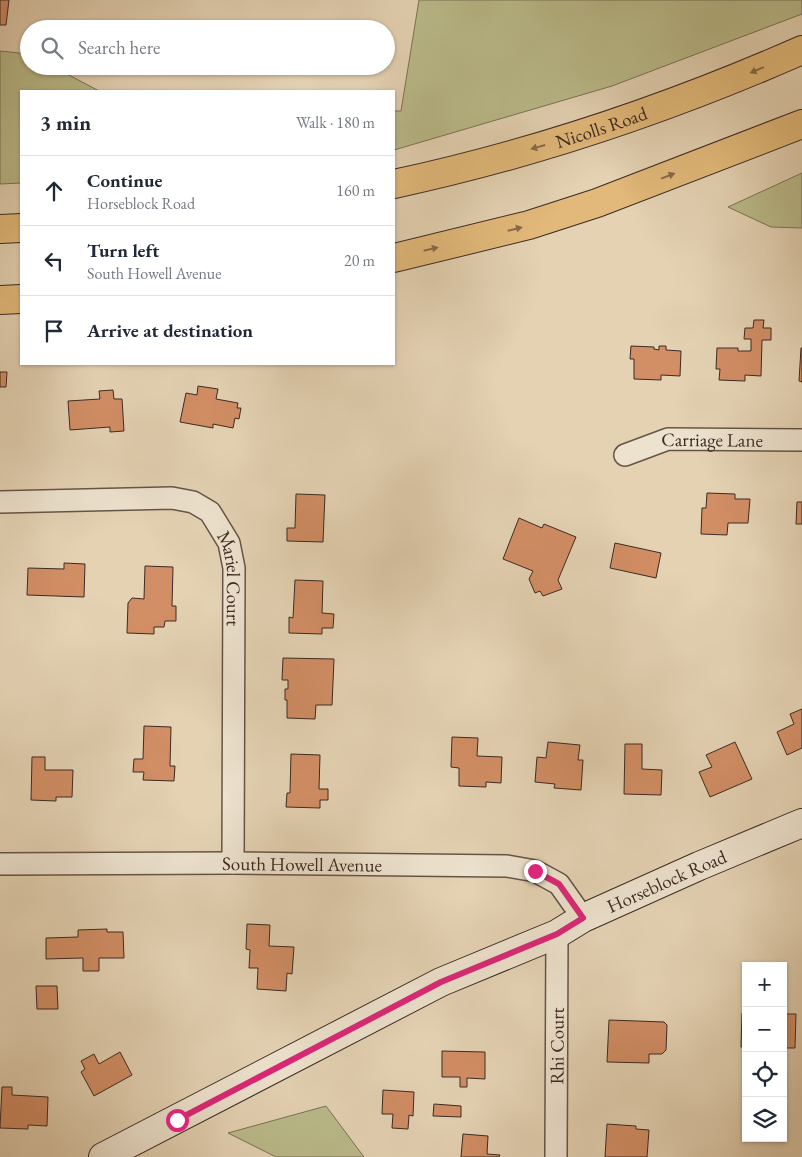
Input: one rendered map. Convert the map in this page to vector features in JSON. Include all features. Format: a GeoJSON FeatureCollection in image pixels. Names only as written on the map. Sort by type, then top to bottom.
{"type":"FeatureCollection","features":[{"type":"Feature","properties":{"kind":"highway","name":"Nicolls Road"},"geometry":{"type":"LineString","coordinates":[[395,184],[493,160],[630,119],[697,94],[802,50]]}},
{"type":"Feature","properties":{"kind":"highway"},"geometry":{"type":"LineString","coordinates":[[395,258],[529,225],[597,203],[802,124]]}},
{"type":"Feature","properties":{"kind":"highway"},"geometry":{"type":"LineString","coordinates":[[0,228],[20,228]]}},
{"type":"Feature","properties":{"kind":"highway"},"geometry":{"type":"LineString","coordinates":[[0,300],[20,299]]}},
{"type":"Feature","properties":{"kind":"street","name":"Carriage Lane"},"geometry":{"type":"LineString","coordinates":[[625,455],[668,439],[802,440]]}},
{"type":"Feature","properties":{"kind":"street","name":"Mariel Court"},"geometry":{"type":"LineString","coordinates":[[0,502],[172,498],[193,502],[210,512],[229,543],[234,568],[233,863]]}},
{"type":"Feature","properties":{"kind":"street","name":"Horseblock Road"},"geometry":{"type":"LineString","coordinates":[[103,1157],[441,982],[557,934],[583,918],[699,866],[802,823]]}},
{"type":"Feature","properties":{"kind":"street","name":"South Howell Avenue"},"geometry":{"type":"LineString","coordinates":[[0,864],[233,863],[507,866],[535,871],[559,884],[583,918]]}},
{"type":"Feature","properties":{"kind":"street","name":"Rhi Court"},"geometry":{"type":"LineString","coordinates":[[556,1157],[557,934]]}},
{"type":"Feature","properties":{"kind":"green space"},"geometry":{"type":"Polygon","coordinates":[[[419,0],[802,0],[802,14],[612,86],[395,150],[395,111],[401,111],[419,0]]]}},
{"type":"Feature","properties":{"kind":"green space"},"geometry":{"type":"Polygon","coordinates":[[[0,51],[20,53],[20,75],[69,75],[97,90],[20,90],[20,183],[0,184],[0,51]]]}},
{"type":"Feature","properties":{"kind":"green space"},"geometry":{"type":"Polygon","coordinates":[[[802,173],[802,228],[771,227],[728,207],[802,173]]]}},
{"type":"Feature","properties":{"kind":"green space"},"geometry":{"type":"Polygon","coordinates":[[[326,1106],[364,1157],[276,1157],[228,1133],[326,1106]]]}},
{"type":"Feature","properties":{"kind":"building"},"geometry":{"type":"Polygon","coordinates":[[[0,0],[9,0],[6,25],[0,25],[0,0]]]}},
{"type":"Feature","properties":{"kind":"building"},"geometry":{"type":"Polygon","coordinates":[[[754,320],[764,320],[763,328],[771,328],[771,340],[762,340],[761,376],[745,375],[745,381],[719,380],[720,369],[716,369],[717,348],[738,348],[738,351],[751,351],[751,339],[744,339],[745,328],[753,328],[754,320]]]}},
{"type":"Feature","properties":{"kind":"building"},"geometry":{"type":"Polygon","coordinates":[[[631,346],[654,347],[654,349],[659,350],[659,346],[666,346],[666,350],[681,351],[680,376],[661,375],[661,380],[634,379],[634,359],[630,359],[631,346]]]}},
{"type":"Feature","properties":{"kind":"building"},"geometry":{"type":"Polygon","coordinates":[[[802,348],[802,382],[799,381],[802,348]]]}},
{"type":"Feature","properties":{"kind":"building"},"geometry":{"type":"Polygon","coordinates":[[[0,372],[7,372],[6,387],[0,387],[0,372]]]}},
{"type":"Feature","properties":{"kind":"building"},"geometry":{"type":"Polygon","coordinates":[[[198,386],[218,389],[216,399],[238,403],[237,408],[241,408],[239,419],[235,418],[233,428],[213,424],[213,428],[180,422],[186,393],[197,395],[198,386]]]}},
{"type":"Feature","properties":{"kind":"building"},"geometry":{"type":"Polygon","coordinates":[[[113,390],[114,399],[122,399],[124,431],[110,432],[110,427],[70,430],[68,401],[100,399],[99,391],[113,390]]]}},
{"type":"Feature","properties":{"kind":"building"},"geometry":{"type":"Polygon","coordinates":[[[707,493],[735,494],[735,499],[750,499],[748,523],[728,523],[727,535],[701,534],[702,508],[706,508],[707,493]]]}},
{"type":"Feature","properties":{"kind":"building"},"geometry":{"type":"Polygon","coordinates":[[[296,494],[325,495],[323,542],[287,541],[287,528],[295,528],[296,494]]]}},
{"type":"Feature","properties":{"kind":"building"},"geometry":{"type":"Polygon","coordinates":[[[797,502],[802,502],[802,524],[796,524],[797,502]]]}},
{"type":"Feature","properties":{"kind":"building"},"geometry":{"type":"Polygon","coordinates":[[[519,518],[542,528],[544,524],[576,537],[558,580],[562,589],[543,596],[540,591],[535,593],[529,579],[533,571],[503,559],[519,518]]]}},
{"type":"Feature","properties":{"kind":"building"},"geometry":{"type":"Polygon","coordinates":[[[615,543],[661,553],[656,578],[610,568],[615,543]]]}},
{"type":"Feature","properties":{"kind":"building"},"geometry":{"type":"Polygon","coordinates":[[[64,563],[85,564],[84,597],[27,595],[28,568],[64,569],[64,563]]]}},
{"type":"Feature","properties":{"kind":"building"},"geometry":{"type":"Polygon","coordinates":[[[145,566],[173,567],[172,606],[176,606],[176,621],[165,621],[164,627],[154,627],[154,634],[127,633],[128,603],[132,598],[144,599],[145,566]]]}},
{"type":"Feature","properties":{"kind":"building"},"geometry":{"type":"Polygon","coordinates":[[[295,580],[323,581],[322,613],[334,614],[333,628],[322,628],[322,634],[289,633],[289,617],[293,618],[295,580]]]}},
{"type":"Feature","properties":{"kind":"building"},"geometry":{"type":"Polygon","coordinates":[[[283,658],[334,659],[332,705],[316,705],[315,719],[287,718],[285,689],[288,689],[288,680],[282,680],[283,658]]]}},
{"type":"Feature","properties":{"kind":"building"},"geometry":{"type":"Polygon","coordinates":[[[802,709],[802,748],[787,755],[777,732],[794,724],[790,714],[802,709]]]}},
{"type":"Feature","properties":{"kind":"building"},"geometry":{"type":"Polygon","coordinates":[[[144,726],[171,727],[170,766],[175,766],[174,781],[143,780],[144,772],[133,772],[134,759],[143,759],[144,726]]]}},
{"type":"Feature","properties":{"kind":"building"},"geometry":{"type":"Polygon","coordinates":[[[452,737],[478,738],[477,756],[502,757],[501,783],[486,782],[486,787],[459,786],[459,768],[451,767],[452,737]]]}},
{"type":"Feature","properties":{"kind":"building"},"geometry":{"type":"Polygon","coordinates":[[[548,742],[580,745],[578,760],[583,760],[581,790],[554,788],[555,784],[535,782],[537,757],[546,758],[548,742]]]}},
{"type":"Feature","properties":{"kind":"building"},"geometry":{"type":"Polygon","coordinates":[[[735,742],[752,779],[710,797],[699,772],[712,767],[706,755],[735,742]]]}},
{"type":"Feature","properties":{"kind":"building"},"geometry":{"type":"Polygon","coordinates":[[[625,744],[642,744],[642,769],[662,770],[661,795],[624,794],[625,744]]]}},
{"type":"Feature","properties":{"kind":"building"},"geometry":{"type":"Polygon","coordinates":[[[291,754],[320,755],[319,789],[328,789],[328,800],[320,800],[320,808],[286,807],[287,793],[290,793],[291,754]]]}},
{"type":"Feature","properties":{"kind":"building"},"geometry":{"type":"Polygon","coordinates":[[[32,757],[45,757],[45,770],[73,770],[72,797],[56,797],[56,801],[31,800],[32,757]]]}},
{"type":"Feature","properties":{"kind":"building"},"geometry":{"type":"Polygon","coordinates":[[[247,924],[270,925],[269,946],[294,947],[292,974],[287,973],[286,991],[257,989],[258,968],[249,968],[250,950],[246,949],[247,924]]]}},
{"type":"Feature","properties":{"kind":"building"},"geometry":{"type":"Polygon","coordinates":[[[107,929],[107,932],[123,932],[124,958],[99,958],[99,971],[83,971],[83,958],[46,959],[46,938],[78,937],[78,930],[107,929]]]}},
{"type":"Feature","properties":{"kind":"building"},"geometry":{"type":"Polygon","coordinates":[[[36,986],[57,986],[58,1009],[37,1009],[36,986]]]}},
{"type":"Feature","properties":{"kind":"building"},"geometry":{"type":"Polygon","coordinates":[[[742,1013],[742,1047],[741,1047],[742,1013]]]}},
{"type":"Feature","properties":{"kind":"building"},"geometry":{"type":"Polygon","coordinates":[[[787,1014],[796,1014],[795,1048],[787,1048],[787,1014]]]}},
{"type":"Feature","properties":{"kind":"building"},"geometry":{"type":"Polygon","coordinates":[[[609,1020],[664,1022],[667,1025],[666,1050],[662,1054],[649,1054],[649,1063],[607,1062],[609,1020]]]}},
{"type":"Feature","properties":{"kind":"building"},"geometry":{"type":"Polygon","coordinates":[[[442,1051],[485,1052],[485,1079],[467,1078],[467,1087],[460,1087],[460,1077],[442,1077],[442,1051]]]}},
{"type":"Feature","properties":{"kind":"building"},"geometry":{"type":"Polygon","coordinates":[[[120,1052],[132,1075],[94,1096],[81,1072],[85,1069],[81,1061],[94,1054],[99,1064],[120,1052]]]}},
{"type":"Feature","properties":{"kind":"building"},"geometry":{"type":"Polygon","coordinates":[[[2,1087],[12,1087],[12,1095],[48,1097],[47,1126],[28,1125],[28,1129],[0,1128],[2,1087]]]}},
{"type":"Feature","properties":{"kind":"building"},"geometry":{"type":"Polygon","coordinates":[[[383,1090],[414,1092],[413,1116],[409,1115],[408,1129],[392,1128],[393,1114],[382,1114],[383,1090]]]}},
{"type":"Feature","properties":{"kind":"building"},"geometry":{"type":"Polygon","coordinates":[[[434,1104],[461,1106],[461,1117],[433,1116],[434,1104]]]}},
{"type":"Feature","properties":{"kind":"building"},"geometry":{"type":"Polygon","coordinates":[[[607,1124],[636,1126],[636,1129],[649,1130],[647,1157],[605,1157],[607,1124]]]}},
{"type":"Feature","properties":{"kind":"building"},"geometry":{"type":"Polygon","coordinates":[[[463,1134],[488,1136],[487,1154],[500,1155],[499,1157],[461,1157],[463,1134]]]}},
{"type":"Feature","properties":{"kind":"route"},"geometry":{"type":"LineString","coordinates":[[177,1120],[441,982],[557,934],[583,918],[559,884],[535,871]]}}]}
